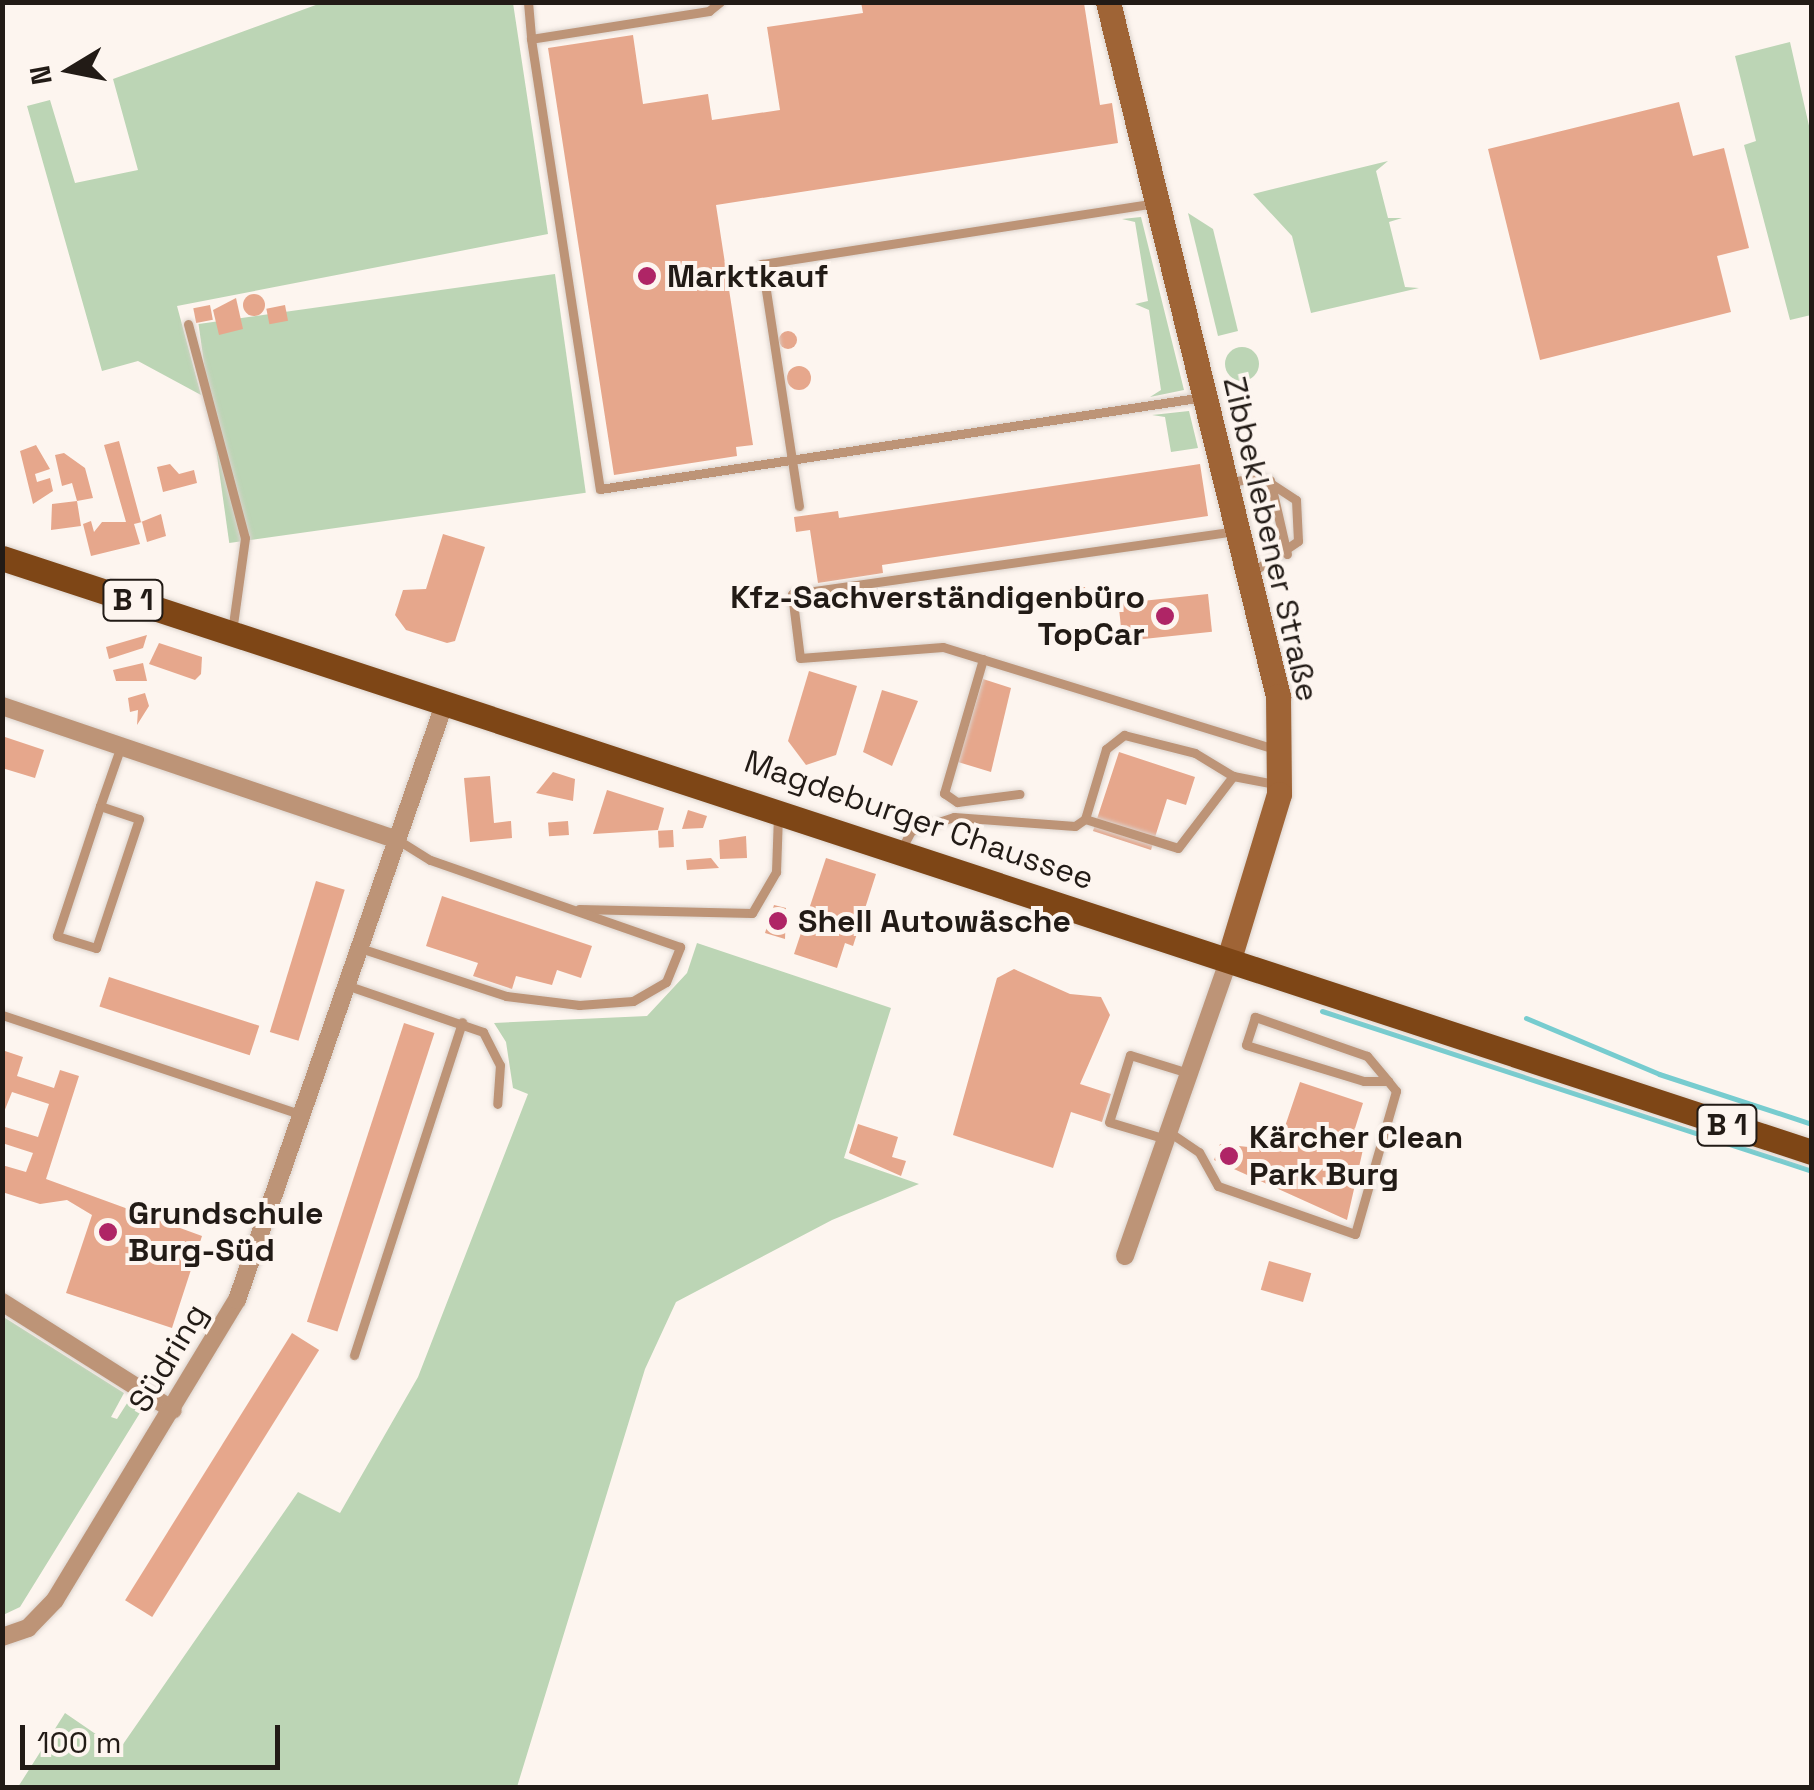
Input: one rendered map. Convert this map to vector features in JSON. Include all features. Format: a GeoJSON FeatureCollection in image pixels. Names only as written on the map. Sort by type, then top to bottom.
{"type":"FeatureCollection","features":[{"type":"Feature","properties":{"kind":"main road","name":"Magdeburger Chaussee"},"geometry":{"type":"LineString","coordinates":[[2,558],[779,806],[1812,1152]]}},
{"type":"Feature","properties":{"kind":"street","name":"Zibbeklebener Straße"},"geometry":{"type":"LineString","coordinates":[[1108,2],[1249,574],[1282,750],[1280,785],[1229,958],[1125,1256]]}},
{"type":"Feature","properties":{"kind":"street","name":"Südring"},"geometry":{"type":"LineString","coordinates":[[2,1637],[28,1628],[55,1600],[237,1300],[445,702]]}},
{"type":"Feature","properties":{"kind":"street"},"geometry":{"type":"LineString","coordinates":[[2,706],[396,839]]}},
{"type":"Feature","properties":{"kind":"street"},"geometry":{"type":"LineString","coordinates":[[2,1302],[173,1410]]}},
{"type":"Feature","properties":{"kind":"lane"},"geometry":{"type":"LineString","coordinates":[[528,2],[600,489],[1206,396]]}},
{"type":"Feature","properties":{"kind":"lane"},"geometry":{"type":"LineString","coordinates":[[531,39],[708,11],[720,2]]}},
{"type":"Feature","properties":{"kind":"lane"},"geometry":{"type":"LineString","coordinates":[[799,506],[762,264],[1158,202]]}},
{"type":"Feature","properties":{"kind":"lane"},"geometry":{"type":"LineString","coordinates":[[188,324],[245,538],[246,576],[232,632]]}},
{"type":"Feature","properties":{"kind":"lane"},"geometry":{"type":"LineString","coordinates":[[1270,480],[1287,554]]}},
{"type":"Feature","properties":{"kind":"lane"},"geometry":{"type":"LineString","coordinates":[[1226,483],[1270,480],[1296,500],[1301,535],[1287,554],[1249,574]]}},
{"type":"Feature","properties":{"kind":"lane"},"geometry":{"type":"LineString","coordinates":[[1238,530],[792,594],[800,658],[943,647],[1282,750]]}},
{"type":"Feature","properties":{"kind":"lane"},"geometry":{"type":"LineString","coordinates":[[983,659],[944,793],[957,802],[1019,794]]}},
{"type":"Feature","properties":{"kind":"lane"},"geometry":{"type":"LineString","coordinates":[[1085,818],[1106,749],[1124,735],[1195,753],[1233,776],[1280,785]]}},
{"type":"Feature","properties":{"kind":"lane"},"geometry":{"type":"LineString","coordinates":[[100,806],[139,819],[96,948],[58,936],[100,806],[121,746]]}},
{"type":"Feature","properties":{"kind":"lane"},"geometry":{"type":"LineString","coordinates":[[902,848],[911,831],[954,818],[1066,827],[1085,818],[1178,848],[1233,776]]}},
{"type":"Feature","properties":{"kind":"lane"},"geometry":{"type":"LineString","coordinates":[[568,908],[752,913],[776,872],[779,806]]}},
{"type":"Feature","properties":{"kind":"lane"},"geometry":{"type":"LineString","coordinates":[[357,947],[506,996],[579,1005],[633,1001],[666,982],[680,947],[430,860],[396,839]]}},
{"type":"Feature","properties":{"kind":"lane"},"geometry":{"type":"LineString","coordinates":[[344,984],[482,1032],[496,1053],[496,1104]]}},
{"type":"Feature","properties":{"kind":"lane"},"geometry":{"type":"LineString","coordinates":[[2,1015],[302,1115]]}},
{"type":"Feature","properties":{"kind":"lane"},"geometry":{"type":"LineString","coordinates":[[1188,1072],[1130,1055],[1109,1122],[1167,1136],[1199,1152],[1218,1186],[1355,1234],[1396,1090],[1388,1080],[1367,1056],[1255,1017],[1246,1046],[1364,1081],[1388,1080]]}},
{"type":"Feature","properties":{"kind":"lane"},"geometry":{"type":"LineString","coordinates":[[354,1354],[462,1022]]}},
{"type":"Feature","properties":{"kind":"green space"},"geometry":{"type":"Polygon","coordinates":[[[324,2],[513,3],[548,234],[177,306],[201,395],[138,361],[102,371],[27,106],[50,100],[75,183],[138,170],[113,79],[324,2]]]}},
{"type":"Feature","properties":{"kind":"green space"},"geometry":{"type":"Polygon","coordinates":[[[1790,42],[1812,139],[1811,315],[1790,320],[1744,145],[1756,141],[1735,56],[1790,42]]]}},
{"type":"Feature","properties":{"kind":"green space"},"geometry":{"type":"Polygon","coordinates":[[[1388,161],[1376,171],[1388,218],[1402,218],[1389,222],[1405,287],[1419,288],[1311,313],[1292,236],[1253,194],[1388,161]]]}},
{"type":"Feature","properties":{"kind":"green space"},"geometry":{"type":"Polygon","coordinates":[[[1188,213],[1213,229],[1238,331],[1218,336],[1188,213]]]}},
{"type":"Feature","properties":{"kind":"green space"},"geometry":{"type":"Polygon","coordinates":[[[1141,217],[1184,390],[1150,397],[1161,390],[1149,310],[1135,304],[1148,301],[1135,222],[1122,219],[1141,217]]]}},
{"type":"Feature","properties":{"kind":"green space"},"geometry":{"type":"Polygon","coordinates":[[[555,274],[586,493],[229,543],[199,324],[555,274]]]}},
{"type":"Feature","properties":{"kind":"green space"},"geometry":{"type":"Polygon","coordinates":[[[1242,347],[1254,352],[1259,364],[1254,376],[1242,381],[1230,376],[1225,364],[1230,352],[1242,347]]]}},
{"type":"Feature","properties":{"kind":"green space"},"geometry":{"type":"Polygon","coordinates":[[[1189,411],[1198,448],[1171,452],[1165,417],[1152,415],[1189,411]]]}},
{"type":"Feature","properties":{"kind":"green space"},"geometry":{"type":"Polygon","coordinates":[[[697,943],[891,1008],[844,1158],[919,1184],[832,1220],[676,1302],[645,1369],[517,1787],[18,1787],[65,1713],[119,1750],[298,1492],[340,1513],[418,1377],[528,1094],[513,1088],[506,1042],[494,1023],[647,1016],[687,973],[697,943]]]}},
{"type":"Feature","properties":{"kind":"green space"},"geometry":{"type":"Polygon","coordinates":[[[2,1316],[124,1393],[111,1417],[117,1419],[131,1397],[143,1408],[20,1607],[3,1615],[2,1316]]]}},
{"type":"Feature","properties":{"kind":"building"},"geometry":{"type":"Polygon","coordinates":[[[861,2],[1084,3],[1100,105],[1112,103],[1118,143],[716,205],[753,445],[736,447],[737,456],[614,475],[548,48],[633,35],[643,104],[708,94],[712,120],[780,110],[767,27],[863,13],[861,2]]]}},
{"type":"Feature","properties":{"kind":"building"},"geometry":{"type":"Polygon","coordinates":[[[1679,102],[1693,156],[1724,148],[1749,248],[1717,256],[1731,312],[1540,360],[1488,149],[1679,102]]]}},
{"type":"Feature","properties":{"kind":"building"},"geometry":{"type":"Polygon","coordinates":[[[254,294],[265,305],[254,316],[243,305],[254,294]]]}},
{"type":"Feature","properties":{"kind":"building"},"geometry":{"type":"Polygon","coordinates":[[[236,298],[243,329],[219,335],[213,310],[236,298]]]}},
{"type":"Feature","properties":{"kind":"building"},"geometry":{"type":"Polygon","coordinates":[[[210,305],[213,320],[196,323],[193,308],[210,305]]]}},
{"type":"Feature","properties":{"kind":"building"},"geometry":{"type":"Polygon","coordinates":[[[285,305],[288,321],[269,324],[266,309],[285,305]]]}},
{"type":"Feature","properties":{"kind":"building"},"geometry":{"type":"Polygon","coordinates":[[[788,331],[795,333],[795,347],[788,349],[781,347],[779,340],[781,333],[788,331]]]}},
{"type":"Feature","properties":{"kind":"building"},"geometry":{"type":"Polygon","coordinates":[[[799,366],[811,378],[799,390],[787,378],[799,366]]]}},
{"type":"Feature","properties":{"kind":"building"},"geometry":{"type":"Polygon","coordinates":[[[119,441],[141,522],[161,514],[166,536],[147,542],[142,522],[134,524],[140,544],[91,556],[83,524],[91,521],[94,532],[102,522],[126,522],[104,445],[119,441]]]}},
{"type":"Feature","properties":{"kind":"building"},"geometry":{"type":"Polygon","coordinates":[[[36,445],[50,469],[35,474],[37,482],[50,478],[53,491],[33,504],[20,451],[36,445]]]}},
{"type":"Feature","properties":{"kind":"building"},"geometry":{"type":"Polygon","coordinates":[[[64,453],[85,468],[93,498],[77,501],[72,483],[62,486],[55,455],[64,453]]]}},
{"type":"Feature","properties":{"kind":"building"},"geometry":{"type":"Polygon","coordinates":[[[170,464],[179,474],[194,470],[197,483],[163,492],[157,467],[170,464]]]}},
{"type":"Feature","properties":{"kind":"building"},"geometry":{"type":"Polygon","coordinates":[[[1200,464],[1208,516],[882,565],[883,573],[818,583],[810,530],[796,532],[794,517],[838,511],[839,518],[1200,464]]]}},
{"type":"Feature","properties":{"kind":"building"},"geometry":{"type":"Polygon","coordinates":[[[77,501],[81,526],[51,530],[52,504],[77,501]]]}},
{"type":"Feature","properties":{"kind":"building"},"geometry":{"type":"Polygon","coordinates":[[[443,534],[485,547],[455,641],[447,643],[406,630],[395,615],[403,590],[426,589],[443,534]]]}},
{"type":"Feature","properties":{"kind":"building"},"geometry":{"type":"Polygon","coordinates":[[[1085,587],[1087,601],[1072,603],[1070,589],[1085,587]]]}},
{"type":"Feature","properties":{"kind":"building","name":"Kfz-Sachverständigenbüro TopCar"},"geometry":{"type":"Polygon","coordinates":[[[1208,594],[1212,632],[1122,641],[1118,603],[1208,594]]]}},
{"type":"Feature","properties":{"kind":"building"},"geometry":{"type":"Polygon","coordinates":[[[147,635],[143,648],[109,659],[106,647],[147,635]]]}},
{"type":"Feature","properties":{"kind":"building"},"geometry":{"type":"Polygon","coordinates":[[[159,643],[202,657],[201,674],[195,680],[149,664],[159,643]]]}},
{"type":"Feature","properties":{"kind":"building"},"geometry":{"type":"Polygon","coordinates":[[[143,663],[147,681],[116,681],[113,670],[143,663]]]}},
{"type":"Feature","properties":{"kind":"building"},"geometry":{"type":"Polygon","coordinates":[[[809,671],[857,686],[836,755],[806,765],[788,741],[809,671]]]}},
{"type":"Feature","properties":{"kind":"building"},"geometry":{"type":"Polygon","coordinates":[[[983,679],[1011,688],[991,772],[958,762],[983,679]]]}},
{"type":"Feature","properties":{"kind":"building"},"geometry":{"type":"Polygon","coordinates":[[[882,690],[918,701],[892,766],[863,752],[882,690]]]}},
{"type":"Feature","properties":{"kind":"building"},"geometry":{"type":"Polygon","coordinates":[[[145,693],[149,706],[137,725],[138,710],[130,712],[128,698],[145,693]]]}},
{"type":"Feature","properties":{"kind":"building"},"geometry":{"type":"Polygon","coordinates":[[[2,736],[44,750],[35,778],[2,768],[2,736]]]}},
{"type":"Feature","properties":{"kind":"building"},"geometry":{"type":"Polygon","coordinates":[[[1119,752],[1195,777],[1186,805],[1167,799],[1151,850],[1093,831],[1119,752]]]}},
{"type":"Feature","properties":{"kind":"building"},"geometry":{"type":"Polygon","coordinates":[[[553,772],[575,779],[573,801],[536,793],[553,772]]]}},
{"type":"Feature","properties":{"kind":"building"},"geometry":{"type":"Polygon","coordinates":[[[490,776],[494,823],[511,821],[512,838],[470,842],[464,778],[490,776]]]}},
{"type":"Feature","properties":{"kind":"building"},"geometry":{"type":"Polygon","coordinates":[[[607,790],[664,808],[658,830],[593,834],[607,790]]]}},
{"type":"Feature","properties":{"kind":"building"},"geometry":{"type":"Polygon","coordinates":[[[688,810],[707,816],[703,828],[682,829],[688,810]]]}},
{"type":"Feature","properties":{"kind":"building"},"geometry":{"type":"Polygon","coordinates":[[[568,821],[569,835],[549,836],[548,822],[568,821]]]}},
{"type":"Feature","properties":{"kind":"building"},"geometry":{"type":"Polygon","coordinates":[[[673,830],[674,847],[659,848],[658,831],[673,830]]]}},
{"type":"Feature","properties":{"kind":"building"},"geometry":{"type":"Polygon","coordinates":[[[746,836],[747,858],[720,859],[719,840],[746,836]]]}},
{"type":"Feature","properties":{"kind":"building"},"geometry":{"type":"Polygon","coordinates":[[[711,858],[719,868],[687,870],[686,860],[711,858]]]}},
{"type":"Feature","properties":{"kind":"building"},"geometry":{"type":"Polygon","coordinates":[[[826,858],[876,874],[853,946],[845,943],[837,968],[794,954],[826,858]]]}},
{"type":"Feature","properties":{"kind":"building"},"geometry":{"type":"Polygon","coordinates":[[[316,881],[345,890],[298,1041],[270,1032],[316,881]]]}},
{"type":"Feature","properties":{"kind":"building"},"geometry":{"type":"Polygon","coordinates":[[[442,896],[592,946],[581,978],[557,970],[552,985],[516,976],[512,989],[473,976],[478,963],[426,946],[442,896]]]}},
{"type":"Feature","properties":{"kind":"building","name":"Shell Autowäsche"},"geometry":{"type":"Polygon","coordinates":[[[774,905],[786,908],[785,939],[765,933],[774,905]]]}},
{"type":"Feature","properties":{"kind":"building"},"geometry":{"type":"Polygon","coordinates":[[[1014,969],[1070,994],[1101,997],[1110,1015],[1080,1084],[1111,1094],[1102,1122],[1071,1112],[1053,1168],[953,1135],[997,978],[1014,969]]]}},
{"type":"Feature","properties":{"kind":"building"},"geometry":{"type":"Polygon","coordinates":[[[109,977],[259,1026],[250,1055],[99,1006],[109,977]]]}},
{"type":"Feature","properties":{"kind":"building"},"geometry":{"type":"Polygon","coordinates":[[[404,1023],[434,1033],[337,1332],[307,1322],[404,1023]]]}},
{"type":"Feature","properties":{"kind":"building"},"geometry":{"type":"Polygon","coordinates":[[[2,1050],[23,1057],[17,1076],[54,1088],[60,1070],[79,1076],[46,1179],[202,1236],[172,1328],[66,1293],[92,1215],[67,1200],[40,1204],[2,1192],[2,1165],[26,1172],[33,1153],[2,1143],[2,1126],[38,1137],[49,1104],[12,1092],[2,1117],[2,1050]]]}},
{"type":"Feature","properties":{"kind":"building"},"geometry":{"type":"Polygon","coordinates":[[[1300,1082],[1363,1103],[1351,1141],[1364,1145],[1347,1220],[1214,1160],[1220,1144],[1277,1150],[1300,1082]]]}},
{"type":"Feature","properties":{"kind":"building"},"geometry":{"type":"Polygon","coordinates":[[[858,1124],[898,1137],[892,1157],[906,1161],[901,1176],[849,1153],[858,1124]]]}},
{"type":"Feature","properties":{"kind":"building"},"geometry":{"type":"Polygon","coordinates":[[[1269,1261],[1311,1273],[1303,1302],[1261,1290],[1269,1261]]]}},
{"type":"Feature","properties":{"kind":"building"},"geometry":{"type":"Polygon","coordinates":[[[292,1333],[319,1350],[152,1617],[125,1600],[292,1333]]]}},
{"type":"Feature","properties":{"kind":"waterway"},"geometry":{"type":"LineString","coordinates":[[1322,1011],[1812,1171]]}},
{"type":"Feature","properties":{"kind":"waterway"},"geometry":{"type":"LineString","coordinates":[[1526,1018],[1659,1074],[1812,1124]]}},
{"type":"Feature","properties":{"kind":"place","name":"Marktkauf"},"geometry":{"type":"Point","coordinates":[647,276]}},
{"type":"Feature","properties":{"kind":"place","name":"Kfz-Sachverständigenbüro TopCar"},"geometry":{"type":"Point","coordinates":[1165,616]}},
{"type":"Feature","properties":{"kind":"place","name":"Shell Autowäsche"},"geometry":{"type":"Point","coordinates":[778,921]}},
{"type":"Feature","properties":{"kind":"place","name":"Kärcher Clean Park Burg"},"geometry":{"type":"Point","coordinates":[1229,1156]}},
{"type":"Feature","properties":{"kind":"place","name":"Grundschule Burg-Süd"},"geometry":{"type":"Point","coordinates":[108,1232]}}]}
